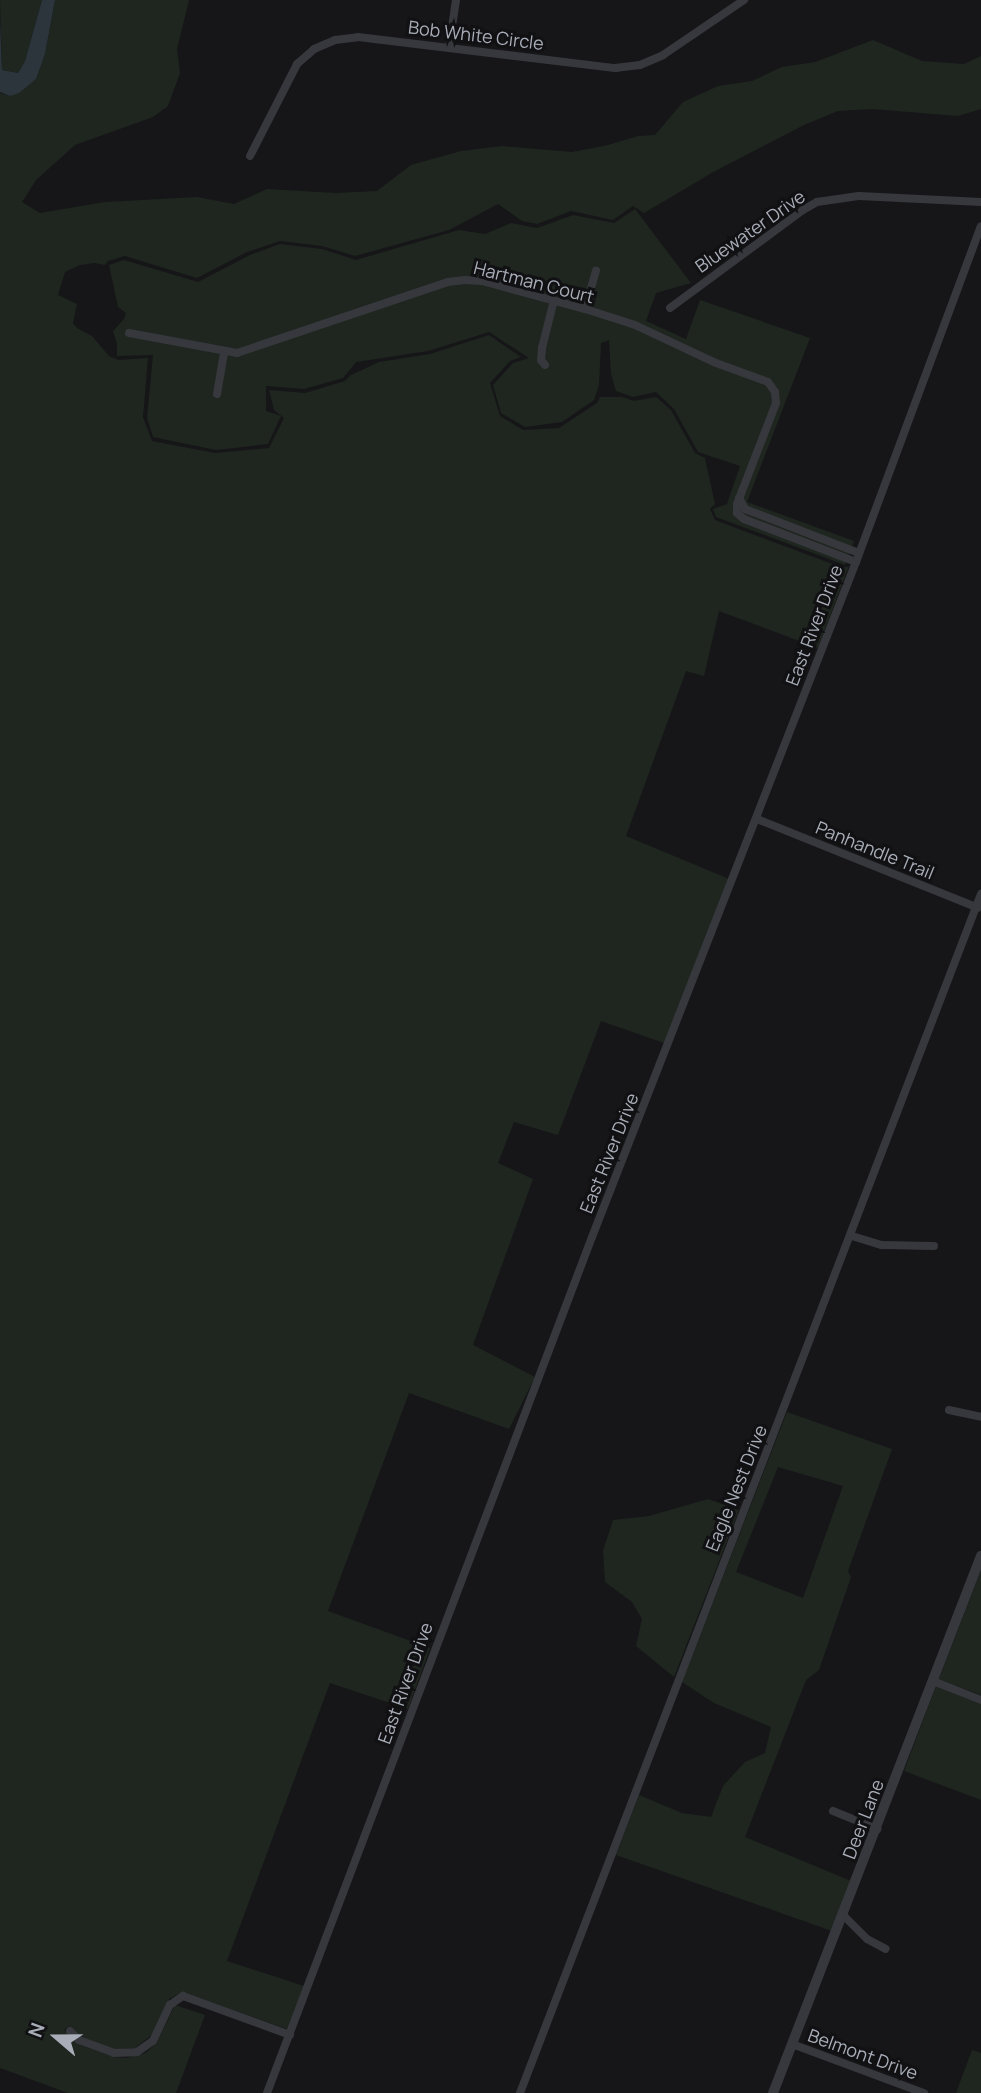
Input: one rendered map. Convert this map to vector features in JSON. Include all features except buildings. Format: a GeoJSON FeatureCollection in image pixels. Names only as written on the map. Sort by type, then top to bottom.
{"type":"FeatureCollection","features":[{"type":"Feature","properties":{"kind":"street"},"geometry":{"type":"LineString","coordinates":[[449,47],[456,0]]}},
{"type":"Feature","properties":{"kind":"street","name":"Bob White Circle"},"geometry":{"type":"LineString","coordinates":[[250,156],[297,64],[314,49],[335,40],[358,37],[615,68],[640,65],[663,55],[744,0]]}},
{"type":"Feature","properties":{"kind":"street","name":"Bluewater Drive"},"geometry":{"type":"LineString","coordinates":[[670,308],[817,202],[859,196],[981,202]]}},
{"type":"Feature","properties":{"kind":"street","name":"East River Drive"},"geometry":{"type":"LineString","coordinates":[[267,2093],[592,1237],[858,557],[981,226]]}},
{"type":"Feature","properties":{"kind":"street"},"geometry":{"type":"LineString","coordinates":[[585,309],[596,271]]}},
{"type":"Feature","properties":{"kind":"street","name":"Hartman Court"},"geometry":{"type":"LineString","coordinates":[[130,333],[223,352],[250,350],[448,282],[482,281],[585,309],[635,326],[772,386],[776,403],[737,510],[741,517],[858,557]]}},
{"type":"Feature","properties":{"kind":"street"},"geometry":{"type":"LineString","coordinates":[[545,365],[541,359],[542,348],[554,300]]}},
{"type":"Feature","properties":{"kind":"street"},"geometry":{"type":"LineString","coordinates":[[217,394],[223,352]]}},
{"type":"Feature","properties":{"kind":"street","name":"Panhandle Trail"},"geometry":{"type":"LineString","coordinates":[[757,819],[979,908]]}},
{"type":"Feature","properties":{"kind":"street","name":"Eagle Nest Drive"},"geometry":{"type":"LineString","coordinates":[[520,2093],[703,1613],[979,908],[981,894]]}},
{"type":"Feature","properties":{"kind":"street"},"geometry":{"type":"LineString","coordinates":[[852,1236],[882,1245],[934,1246]]}},
{"type":"Feature","properties":{"kind":"street"},"geometry":{"type":"LineString","coordinates":[[949,1410],[981,1417]]}},
{"type":"Feature","properties":{"kind":"street","name":"Deer Lane"},"geometry":{"type":"LineString","coordinates":[[773,2093],[981,1556]]}},
{"type":"Feature","properties":{"kind":"street"},"geometry":{"type":"LineString","coordinates":[[933,1681],[981,1700]]}},
{"type":"Feature","properties":{"kind":"street"},"geometry":{"type":"LineString","coordinates":[[833,1811],[877,1829]]}},
{"type":"Feature","properties":{"kind":"street"},"geometry":{"type":"LineString","coordinates":[[843,1915],[867,1939],[886,1949]]}},
{"type":"Feature","properties":{"kind":"street"},"geometry":{"type":"LineString","coordinates":[[70,2031],[79,2040],[114,2053],[137,2052],[157,2037],[170,2005],[183,1996],[290,2035]]}},
{"type":"Feature","properties":{"kind":"street","name":"Belmont Drive"},"geometry":{"type":"LineString","coordinates":[[792,2045],[924,2093]]}},
{"type":"Feature","properties":{"kind":"shaded area"},"geometry":{"type":"Polygon","coordinates":[[[0,0],[42,0],[25,61],[18,73],[2,70],[0,0]]]}},
{"type":"Feature","properties":{"kind":"shaded area"},"geometry":{"type":"Polygon","coordinates":[[[42,0],[55,0],[45,54],[36,79],[19,93],[10,96],[0,92],[0,20],[2,70],[18,73],[25,61],[42,0]]]}},
{"type":"Feature","properties":{"kind":"shaded area"},"geometry":{"type":"Polygon","coordinates":[[[55,0],[189,0],[177,49],[180,73],[168,106],[153,117],[75,145],[36,180],[22,202],[40,213],[105,202],[197,197],[234,204],[267,189],[336,193],[377,191],[411,165],[461,151],[502,146],[572,152],[638,136],[655,135],[683,102],[718,86],[752,81],[782,67],[815,62],[873,40],[922,61],[964,64],[981,56],[981,109],[958,116],[872,109],[838,111],[804,125],[715,171],[644,213],[633,206],[613,220],[571,211],[537,224],[522,221],[498,204],[449,230],[355,256],[322,246],[280,241],[247,252],[197,278],[125,256],[108,261],[105,265],[80,265],[65,272],[58,295],[77,304],[73,323],[77,328],[92,336],[109,356],[118,360],[148,358],[143,417],[152,441],[215,453],[269,448],[284,418],[274,410],[269,390],[305,393],[345,381],[351,375],[379,362],[430,354],[489,335],[521,357],[510,361],[490,383],[500,416],[523,430],[559,428],[597,403],[600,397],[622,397],[634,401],[656,397],[671,410],[695,453],[705,458],[715,504],[710,509],[715,520],[843,568],[849,566],[818,648],[719,611],[704,676],[686,671],[626,836],[729,879],[664,1043],[601,1021],[558,1135],[514,1122],[498,1163],[533,1179],[473,1345],[535,1377],[509,1429],[409,1393],[328,1611],[430,1648],[408,1709],[330,1683],[227,1961],[304,1986],[287,2029],[183,1992],[169,1999],[153,2034],[135,2048],[115,2050],[82,2037],[70,2026],[64,2030],[78,2044],[114,2057],[126,2058],[145,2053],[156,2044],[175,2005],[205,2015],[176,2093],[68,2093],[0,2068],[0,93],[10,96],[36,79],[45,54],[55,0]]]}},
{"type":"Feature","properties":{"kind":"shaded area"},"geometry":{"type":"Polygon","coordinates":[[[635,209],[691,283],[656,293],[646,321],[686,339],[700,300],[810,338],[747,502],[854,541],[845,565],[716,517],[713,509],[727,504],[740,466],[698,452],[674,409],[656,392],[633,397],[616,391],[611,374],[609,340],[601,343],[599,385],[594,400],[562,422],[525,427],[501,413],[493,385],[513,363],[529,358],[489,332],[428,351],[356,362],[343,378],[304,389],[266,386],[266,411],[281,416],[268,444],[216,450],[153,437],[147,418],[153,355],[117,356],[113,331],[126,313],[118,307],[109,265],[124,260],[198,282],[250,255],[280,244],[322,249],[356,260],[459,230],[485,234],[511,223],[537,228],[573,215],[614,223],[635,209]]]}},
{"type":"Feature","properties":{"kind":"shaded area"},"geometry":{"type":"Polygon","coordinates":[[[787,1412],[892,1449],[848,1571],[851,1577],[819,1670],[806,1680],[745,1837],[851,1881],[832,1931],[616,1855],[639,1795],[682,1813],[711,1817],[723,1786],[745,1762],[765,1753],[771,1727],[714,1703],[682,1682],[787,1412]],[[778,1467],[736,1572],[803,1598],[843,1486],[778,1467]]]}},
{"type":"Feature","properties":{"kind":"shaded area"},"geometry":{"type":"Polygon","coordinates":[[[708,1499],[739,1510],[674,1677],[636,1646],[642,1619],[632,1602],[605,1582],[603,1551],[613,1520],[649,1516],[708,1499]]]}},
{"type":"Feature","properties":{"kind":"shaded area"},"geometry":{"type":"Polygon","coordinates":[[[981,1570],[981,1695],[939,1679],[981,1570]]]}},
{"type":"Feature","properties":{"kind":"shaded area"},"geometry":{"type":"Polygon","coordinates":[[[936,1686],[981,1704],[981,1800],[904,1771],[936,1686]]]}},
{"type":"Feature","properties":{"kind":"shaded area"},"geometry":{"type":"Polygon","coordinates":[[[972,2050],[981,2053],[981,2093],[956,2093],[972,2050]]]}}]}
